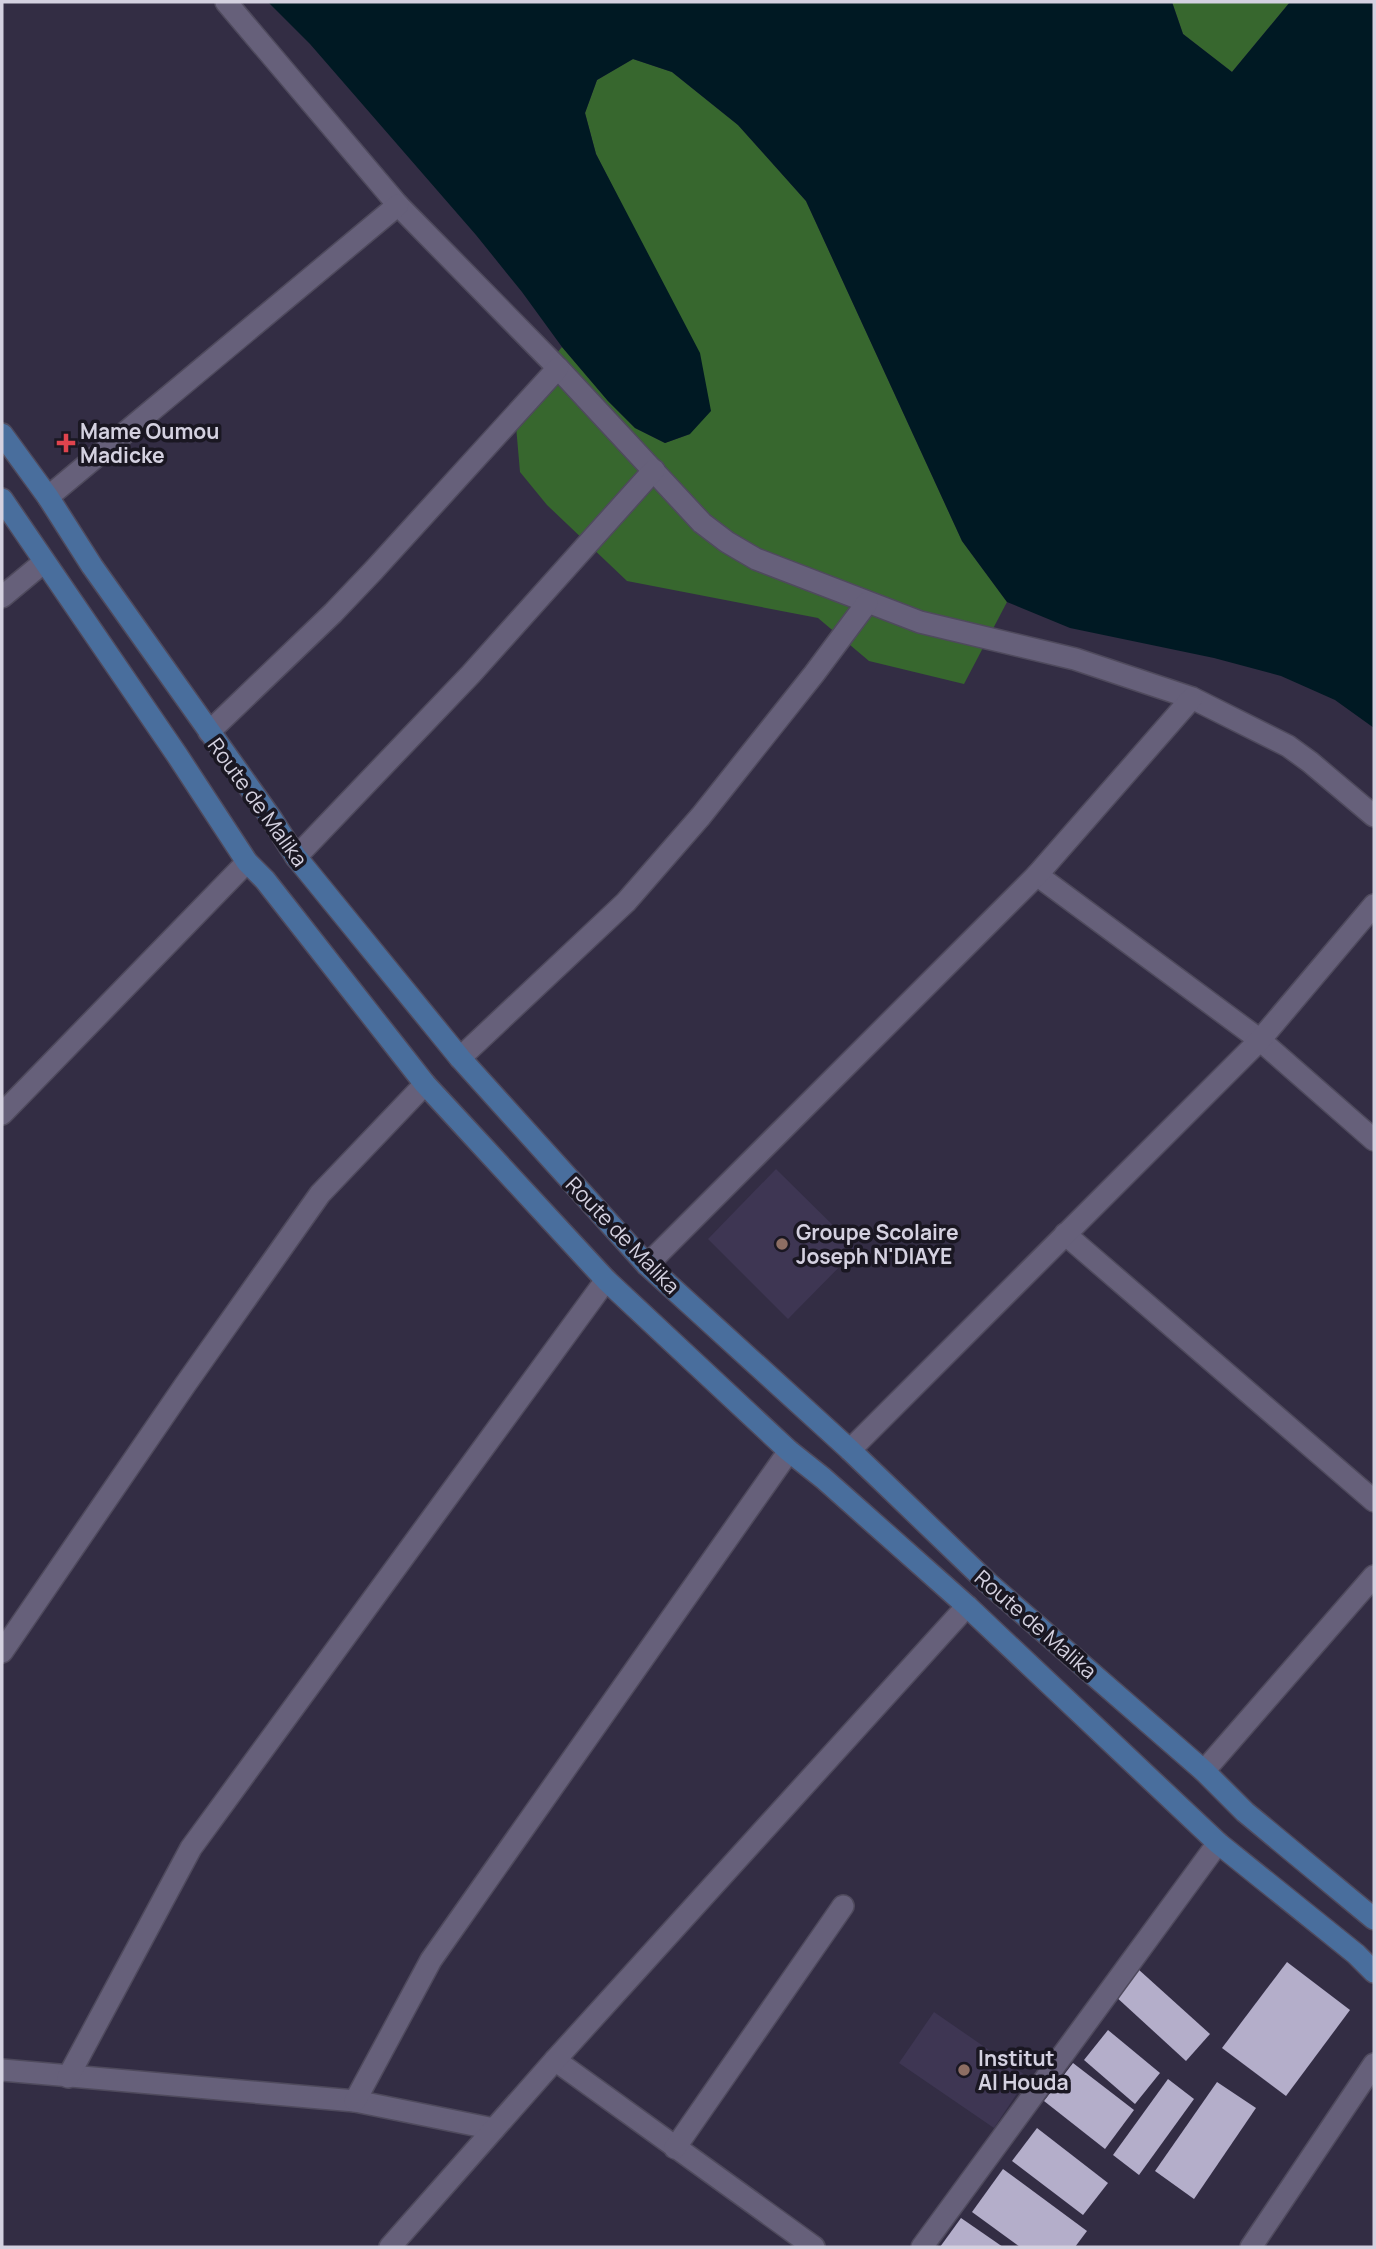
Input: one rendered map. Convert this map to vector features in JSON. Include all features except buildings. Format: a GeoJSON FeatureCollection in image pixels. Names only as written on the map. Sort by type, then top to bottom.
{"type":"FeatureCollection","features":[{"type":"Feature","properties":{"kind":"main road","name":"Route de Malika"},"geometry":{"type":"LineString","coordinates":[[2,434],[296,857],[460,1058],[647,1265],[850,1450],[988,1583],[1205,1771],[1245,1812],[1374,1919]]}},
{"type":"Feature","properties":{"kind":"main road","name":"Route de Malika"},"geometry":{"type":"LineString","coordinates":[[2,499],[247,862],[265,880],[425,1084],[606,1280],[789,1451],[967,1606],[1218,1843],[1356,1954],[1374,1972]]}},
{"type":"Feature","properties":{"kind":"street"},"geometry":{"type":"LineString","coordinates":[[226,2],[398,205],[558,368],[702,523],[727,542],[756,559],[920,622],[1074,659],[1192,698],[1288,746],[1374,816]]}},
{"type":"Feature","properties":{"kind":"street"},"geometry":{"type":"LineString","coordinates":[[48,497],[398,205]]}},
{"type":"Feature","properties":{"kind":"street"},"geometry":{"type":"LineString","coordinates":[[209,733],[366,579],[558,368]]}},
{"type":"Feature","properties":{"kind":"street"},"geometry":{"type":"LineString","coordinates":[[296,857],[471,674],[654,470]]}},
{"type":"Feature","properties":{"kind":"street"},"geometry":{"type":"LineString","coordinates":[[2,597],[44,562]]}},
{"type":"Feature","properties":{"kind":"street"},"geometry":{"type":"LineString","coordinates":[[460,1058],[626,902],[710,805],[867,603]]}},
{"type":"Feature","properties":{"kind":"street"},"geometry":{"type":"LineString","coordinates":[[647,1265],[1037,875],[1192,698]]}},
{"type":"Feature","properties":{"kind":"street"},"geometry":{"type":"LineString","coordinates":[[2,1114],[247,862]]}},
{"type":"Feature","properties":{"kind":"street"},"geometry":{"type":"LineString","coordinates":[[1037,875],[1260,1040],[1374,1140]]}},
{"type":"Feature","properties":{"kind":"street"},"geometry":{"type":"LineString","coordinates":[[850,1450],[1260,1040],[1374,905]]}},
{"type":"Feature","properties":{"kind":"street"},"geometry":{"type":"LineString","coordinates":[[2,1651],[320,1194],[425,1084]]}},
{"type":"Feature","properties":{"kind":"street"},"geometry":{"type":"LineString","coordinates":[[1065,1234],[1374,1501]]}},
{"type":"Feature","properties":{"kind":"street"},"geometry":{"type":"LineString","coordinates":[[68,2077],[191,1848],[606,1280]]}},
{"type":"Feature","properties":{"kind":"street"},"geometry":{"type":"LineString","coordinates":[[355,2101],[431,1960],[789,1451]]}},
{"type":"Feature","properties":{"kind":"street"},"geometry":{"type":"LineString","coordinates":[[1205,1771],[1374,1576]]}},
{"type":"Feature","properties":{"kind":"street"},"geometry":{"type":"LineString","coordinates":[[390,2247],[555,2060],[967,1606]]}},
{"type":"Feature","properties":{"kind":"street"},"geometry":{"type":"LineString","coordinates":[[922,2247],[1218,1843]]}},
{"type":"Feature","properties":{"kind":"street"},"geometry":{"type":"LineString","coordinates":[[675,2148],[843,1906]]}},
{"type":"Feature","properties":{"kind":"street"},"geometry":{"type":"LineString","coordinates":[[555,2060],[801,2244]]}},
{"type":"Feature","properties":{"kind":"street"},"geometry":{"type":"LineString","coordinates":[[1251,2247],[1374,2064]]}},
{"type":"Feature","properties":{"kind":"street"},"geometry":{"type":"LineString","coordinates":[[2,2070],[355,2101],[494,2129]]}},
{"type":"Feature","properties":{"kind":"shaded area","name":"Groupe Scolaire Joseph N'DIAYE"},"geometry":{"type":"Polygon","coordinates":[[[776,1169],[857,1249],[788,1319],[708,1239],[776,1169]]]}},
{"type":"Feature","properties":{"kind":"shaded area","name":"Institut Al Houda"},"geometry":{"type":"Polygon","coordinates":[[[934,2012],[1028,2077],[994,2128],[899,2063],[934,2012]]]}},
{"type":"Feature","properties":{"kind":"green space"},"geometry":{"type":"Polygon","coordinates":[[[1172,2],[1290,2],[1232,72],[1183,34],[1172,2]]]}},
{"type":"Feature","properties":{"kind":"green space"},"geometry":{"type":"Polygon","coordinates":[[[633,59],[672,72],[738,125],[806,201],[962,541],[1007,602],[964,684],[869,661],[818,618],[627,581],[547,505],[520,472],[514,403],[562,347],[635,428],[665,443],[690,434],[620,201],[596,154],[585,113],[597,80],[633,59]]]}},
{"type":"Feature","properties":{"kind":"water"},"geometry":{"type":"Polygon","coordinates":[[[268,2],[1172,2],[1183,34],[1232,72],[1290,2],[1374,2],[1374,728],[1335,700],[1281,676],[1214,658],[1070,628],[1007,602],[962,541],[806,201],[738,125],[672,72],[633,59],[597,80],[585,113],[596,154],[700,353],[711,411],[690,434],[665,443],[635,428],[608,401],[562,347],[476,235],[310,44],[268,2]]]}},
{"type":"Feature","properties":{"kind":"place","name":"Mame Oumou Madicke"},"geometry":{"type":"Point","coordinates":[66,443]}},
{"type":"Feature","properties":{"kind":"place","name":"Groupe Scolaire Joseph N'DIAYE"},"geometry":{"type":"Point","coordinates":[782,1244]}},
{"type":"Feature","properties":{"kind":"place","name":"Institut Al Houda"},"geometry":{"type":"Point","coordinates":[964,2070]}}]}
